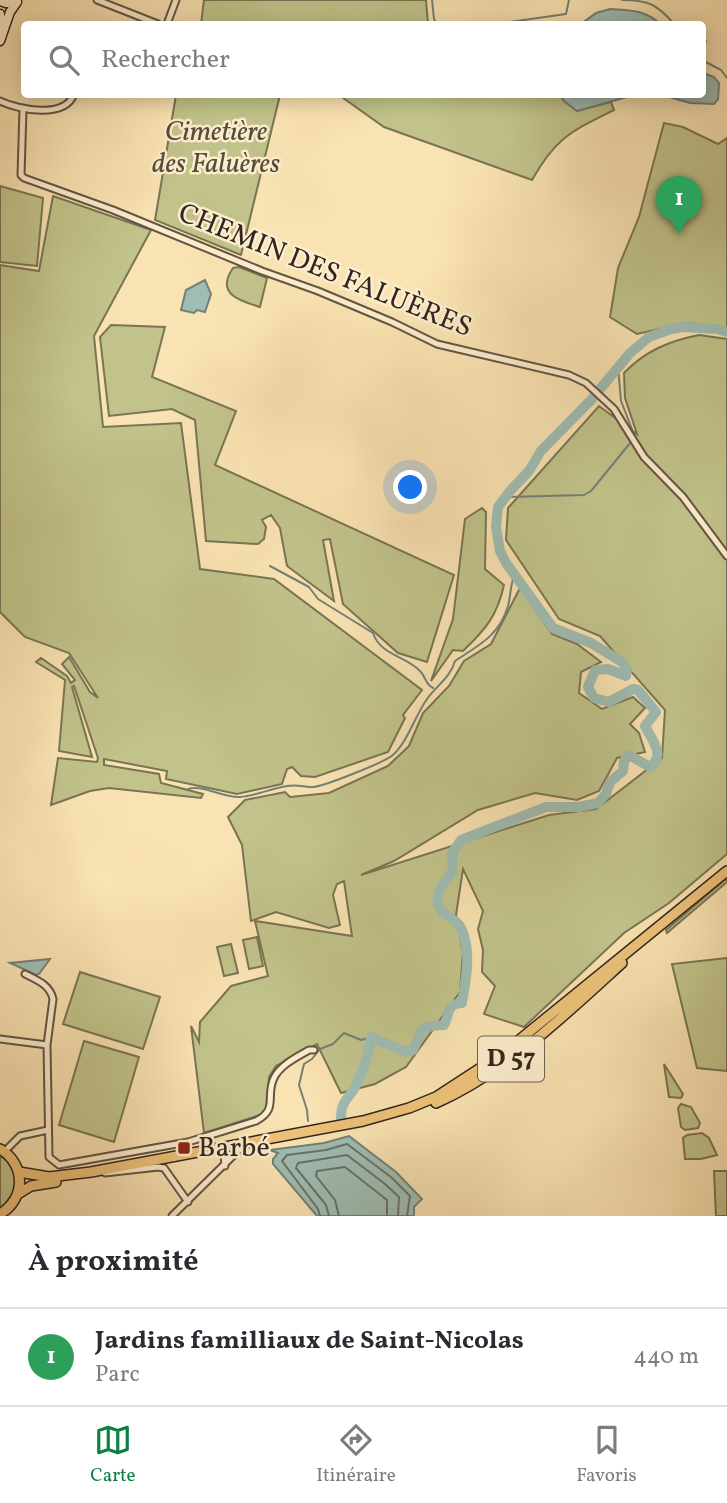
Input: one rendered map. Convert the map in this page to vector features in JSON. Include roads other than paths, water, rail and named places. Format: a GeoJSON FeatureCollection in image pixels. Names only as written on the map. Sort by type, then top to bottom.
{"type":"FeatureCollection","features":[{"type":"Feature","properties":{"kind":"main road","name":"D 57"},"geometry":{"type":"LineString","coordinates":[[19,1172],[36,1176],[66,1176],[241,1148],[384,1122],[410,1114],[463,1091],[486,1077],[521,1050],[727,870]]}},
{"type":"Feature","properties":{"kind":"main road","name":"D 57"},"geometry":{"type":"LineString","coordinates":[[15,1199],[37,1184],[370,1120],[436,1097],[502,1054],[686,905]]}},
{"type":"Feature","properties":{"kind":"main road"},"geometry":{"type":"LineString","coordinates":[[2,1150],[16,1164],[19,1172],[13,1216]]}},
{"type":"Feature","properties":{"kind":"main road"},"geometry":{"type":"LineString","coordinates":[[0,1214],[15,1199]]}},
{"type":"Feature","properties":{"kind":"street"},"geometry":{"type":"LineString","coordinates":[[97,0],[150,21]]}},
{"type":"Feature","properties":{"kind":"street"},"geometry":{"type":"LineString","coordinates":[[168,21],[176,0]]}},
{"type":"Feature","properties":{"kind":"street"},"geometry":{"type":"LineString","coordinates":[[0,1],[18,1]]}},
{"type":"Feature","properties":{"kind":"street"},"geometry":{"type":"LineString","coordinates":[[1,38],[10,12],[18,1]]}},
{"type":"Feature","properties":{"kind":"street"},"geometry":{"type":"LineString","coordinates":[[0,14],[1,38]]}},
{"type":"Feature","properties":{"kind":"street"},"geometry":{"type":"LineString","coordinates":[[0,101],[23,109],[60,109],[72,98]]}},
{"type":"Feature","properties":{"kind":"street","name":"CHEMIN DES FALUÈRES"},"geometry":{"type":"LineString","coordinates":[[23,109],[24,178],[318,291],[392,321],[438,344],[569,375],[586,383],[614,410],[644,457],[682,497],[727,556]]}},
{"type":"Feature","properties":{"kind":"street"},"geometry":{"type":"LineString","coordinates":[[25,974],[52,992],[53,1012],[47,1045],[49,1157],[59,1165],[188,1142],[264,1117],[270,1110],[272,1080],[279,1070],[309,1050],[314,1050]]}},
{"type":"Feature","properties":{"kind":"street"},"geometry":{"type":"LineString","coordinates":[[0,1039],[47,1045]]}},
{"type":"Feature","properties":{"kind":"street"},"geometry":{"type":"LineString","coordinates":[[2,1150],[20,1136],[48,1130]]}},
{"type":"Feature","properties":{"kind":"street"},"geometry":{"type":"LineString","coordinates":[[172,1216],[241,1148]]}},
{"type":"Feature","properties":{"kind":"street"},"geometry":{"type":"LineString","coordinates":[[216,1150],[225,1158],[225,1166]]}},
{"type":"Feature","properties":{"kind":"street"},"geometry":{"type":"LineString","coordinates":[[105,1173],[164,1168],[188,1202]]}},
{"type":"Feature","properties":{"kind":"water"},"geometry":{"type":"Polygon","coordinates":[[[610,9],[631,10],[657,21],[585,21],[596,13],[610,9]]]}},
{"type":"Feature","properties":{"kind":"water"},"geometry":{"type":"Polygon","coordinates":[[[706,74],[714,77],[719,83],[718,99],[714,104],[690,103],[673,98],[706,98],[706,74]]]}},
{"type":"Feature","properties":{"kind":"water"},"geometry":{"type":"Polygon","coordinates":[[[562,98],[623,98],[577,111],[562,98]]]}},
{"type":"Feature","properties":{"kind":"water"},"geometry":{"type":"Polygon","coordinates":[[[205,280],[211,294],[205,312],[181,310],[186,290],[205,280]]]}},
{"type":"Feature","properties":{"kind":"water"},"geometry":{"type":"Polygon","coordinates":[[[50,959],[36,975],[10,963],[50,959]]]}},
{"type":"Feature","properties":{"kind":"water"},"geometry":{"type":"Polygon","coordinates":[[[349,1136],[396,1172],[422,1199],[414,1207],[414,1216],[317,1216],[273,1164],[278,1153],[270,1150],[324,1143],[349,1136]]]}},
{"type":"Feature","properties":{"kind":"waterway"},"geometry":{"type":"LineString","coordinates":[[432,0],[435,21]]}},
{"type":"Feature","properties":{"kind":"waterway"},"geometry":{"type":"LineString","coordinates":[[517,21],[566,14],[569,0]]}},
{"type":"Feature","properties":{"kind":"waterway"},"geometry":{"type":"LineString","coordinates":[[622,0],[651,4],[671,21]]}},
{"type":"Feature","properties":{"kind":"waterway"},"geometry":{"type":"LineString","coordinates":[[706,62],[721,70],[727,78]]}},
{"type":"Feature","properties":{"kind":"waterway"},"geometry":{"type":"LineString","coordinates":[[341,1118],[344,1104],[361,1073],[371,1037],[406,1052],[413,1050],[422,1030],[444,1025],[451,1007],[462,1003],[467,965],[464,937],[459,925],[438,905],[440,889],[453,872],[452,853],[461,840],[546,807],[579,807],[598,803],[606,794],[610,782],[623,771],[624,761],[629,755],[650,767],[657,758],[656,747],[645,726],[656,712],[638,690],[633,689],[609,702],[594,698],[588,687],[595,670],[608,669],[626,676],[627,669],[622,662],[591,643],[553,628],[500,551],[496,527],[498,507],[529,471],[541,451],[591,400],[630,353],[649,337],[684,327],[727,332]]}},
{"type":"Feature","properties":{"kind":"waterway"},"geometry":{"type":"LineString","coordinates":[[504,497],[584,495],[591,491],[635,437],[621,401],[618,367]]}},
{"type":"Feature","properties":{"kind":"waterway"},"geometry":{"type":"LineString","coordinates":[[270,566],[309,587],[318,599],[373,633],[387,651],[414,666],[433,688]]}},
{"type":"Feature","properties":{"kind":"waterway"},"geometry":{"type":"LineString","coordinates":[[188,789],[200,788],[240,797],[291,785],[313,787],[329,783],[393,755],[403,743],[427,699],[447,677],[455,661],[487,639],[499,625],[508,606],[515,574]]}},
{"type":"Feature","properties":{"kind":"waterway"},"geometry":{"type":"LineString","coordinates":[[308,1121],[299,1085],[304,1064],[344,1033],[361,1040],[371,1037]]}},
{"type":"Feature","properties":{"kind":"place","name":"Jardins familliaux de Saint-Nicolas"},"geometry":{"type":"Point","coordinates":[679,234]}},
{"type":"Feature","properties":{"kind":"place","name":"Barbé"},"geometry":{"type":"Point","coordinates":[184,1148]}},
{"type":"Feature","properties":{"kind":"park label","name":"Cimetière des Faluères"},"geometry":{"type":"Point","coordinates":[216,148]}}]}
